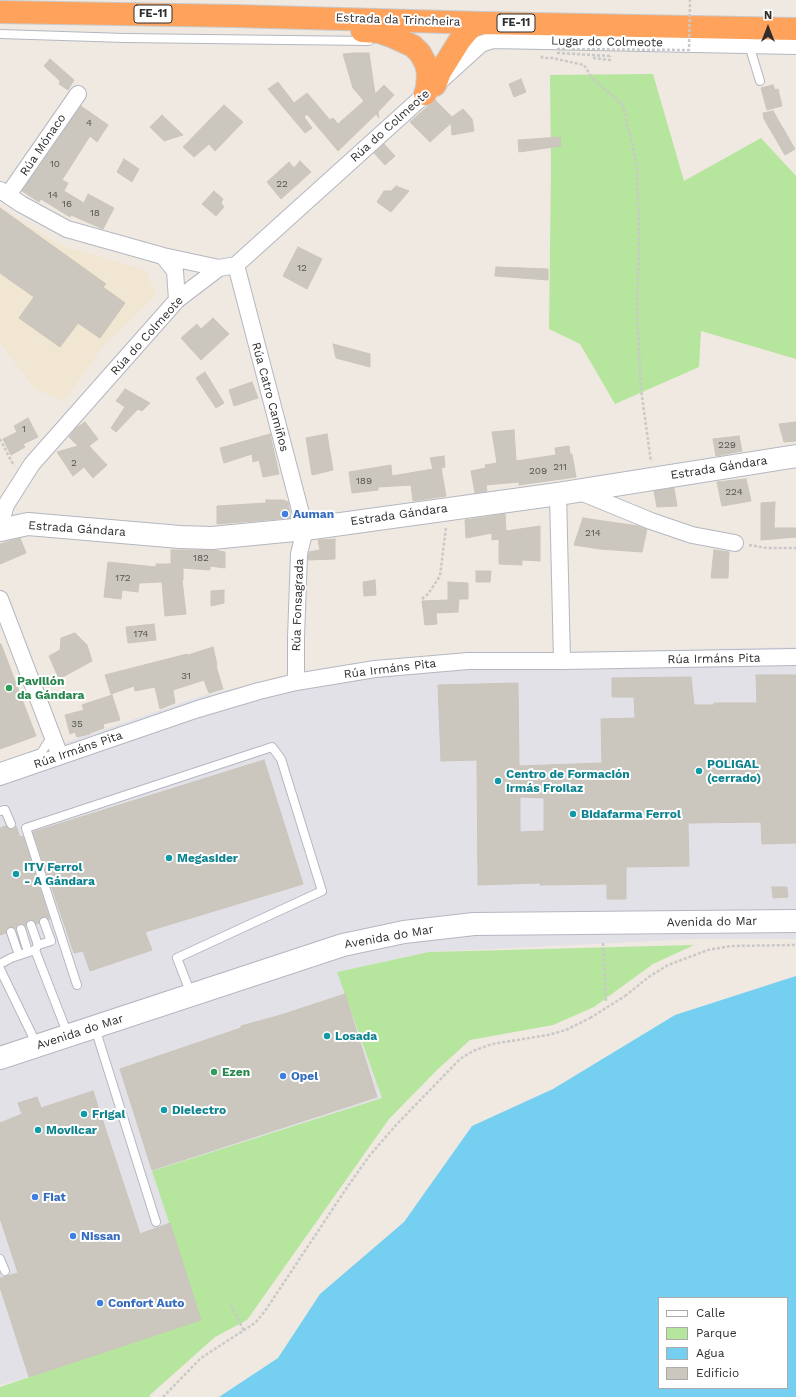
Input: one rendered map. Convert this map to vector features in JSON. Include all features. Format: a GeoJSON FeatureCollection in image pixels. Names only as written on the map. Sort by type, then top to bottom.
{"type":"FeatureCollection","features":[{"type":"Feature","properties":{"kind":"highway","name":"Estrada da Trincheira"},"geometry":{"type":"LineString","coordinates":[[115,0],[796,14]]}},
{"type":"Feature","properties":{"kind":"highway","name":"Estrada da Trincheira"},"geometry":{"type":"LineString","coordinates":[[0,12],[796,29]]}},
{"type":"Feature","properties":{"kind":"highway"},"geometry":{"type":"LineString","coordinates":[[236,16],[259,26],[379,32],[403,40],[413,46],[420,53],[426,64],[430,90]]}},
{"type":"Feature","properties":{"kind":"highway"},"geometry":{"type":"LineString","coordinates":[[430,90],[448,58],[467,31],[482,23]]}},
{"type":"Feature","properties":{"kind":"street","name":"Lugar do Colmeote"},"geometry":{"type":"LineString","coordinates":[[430,90],[481,44],[493,40],[796,46]]}},
{"type":"Feature","properties":{"kind":"street","name":"Rúa do Colmeote"},"geometry":{"type":"LineString","coordinates":[[0,525],[6,505],[32,464],[178,300],[219,268],[236,264],[430,90]]}},
{"type":"Feature","properties":{"kind":"street","name":"Rúa Mónaco"},"geometry":{"type":"LineString","coordinates":[[4,193],[78,94]]}},
{"type":"Feature","properties":{"kind":"street"},"geometry":{"type":"LineString","coordinates":[[4,193],[67,229],[163,256],[219,268]]}},
{"type":"Feature","properties":{"kind":"street"},"geometry":{"type":"LineString","coordinates":[[163,256],[175,272],[178,300]]}},
{"type":"Feature","properties":{"kind":"street","name":"Rúa Catro Camiños"},"geometry":{"type":"LineString","coordinates":[[236,264],[305,529]]}},
{"type":"Feature","properties":{"kind":"street","name":"Estrada Gándara"},"geometry":{"type":"LineString","coordinates":[[0,530],[28,524],[180,537],[212,538],[305,529],[448,509],[796,456]]}},
{"type":"Feature","properties":{"kind":"street"},"geometry":{"type":"LineString","coordinates":[[562,661],[567,492],[692,535],[735,543]]}},
{"type":"Feature","properties":{"kind":"street","name":"Rúa Fonsagrada"},"geometry":{"type":"LineString","coordinates":[[296,682],[299,554],[305,529]]}},
{"type":"Feature","properties":{"kind":"street"},"geometry":{"type":"LineString","coordinates":[[0,599],[60,756]]}},
{"type":"Feature","properties":{"kind":"street","name":"Rúa Irmáns Pita"},"geometry":{"type":"LineString","coordinates":[[0,777],[198,709],[296,682],[375,669],[468,661],[796,657]]}},
{"type":"Feature","properties":{"kind":"street","name":"Avenida do Mar"},"geometry":{"type":"LineString","coordinates":[[0,1058],[344,944],[404,932],[474,924],[796,921]]}},
{"type":"Feature","properties":{"kind":"lane"},"geometry":{"type":"LineString","coordinates":[[0,34],[125,38],[403,40]]}},
{"type":"Feature","properties":{"kind":"lane"},"geometry":{"type":"LineString","coordinates":[[749,45],[760,81]]}},
{"type":"Feature","properties":{"kind":"lane"},"geometry":{"type":"LineString","coordinates":[[0,767],[41,753],[52,736]]}},
{"type":"Feature","properties":{"kind":"lane"},"geometry":{"type":"LineString","coordinates":[[77,985],[26,828],[272,747],[281,759],[322,891],[177,958],[192,995]]}},
{"type":"Feature","properties":{"kind":"lane"},"geometry":{"type":"LineString","coordinates":[[2,810],[10,824]]}},
{"type":"Feature","properties":{"kind":"lane"},"geometry":{"type":"LineString","coordinates":[[0,964],[51,942],[44,922]]}},
{"type":"Feature","properties":{"kind":"lane"},"geometry":{"type":"LineString","coordinates":[[31,925],[34,949]]}},
{"type":"Feature","properties":{"kind":"lane"},"geometry":{"type":"LineString","coordinates":[[21,929],[34,949],[69,1036]]}},
{"type":"Feature","properties":{"kind":"lane"},"geometry":{"type":"LineString","coordinates":[[11,932],[19,955]]}},
{"type":"Feature","properties":{"kind":"lane"},"geometry":{"type":"LineString","coordinates":[[0,969],[38,1046]]}},
{"type":"Feature","properties":{"kind":"lane"},"geometry":{"type":"LineString","coordinates":[[95,1027],[156,1222]]}},
{"type":"Feature","properties":{"kind":"lane"},"geometry":{"type":"LineString","coordinates":[[0,1259],[5,1271]]}},
{"type":"Feature","properties":{"kind":"path"},"geometry":{"type":"LineString","coordinates":[[610,56],[558,53],[558,49],[689,50],[690,0]]}},
{"type":"Feature","properties":{"kind":"path"},"geometry":{"type":"LineString","coordinates":[[531,40],[533,46],[543,58],[552,58],[584,65],[592,78],[623,105],[637,165],[637,314],[641,389],[651,462]]}},
{"type":"Feature","properties":{"kind":"path"},"geometry":{"type":"LineString","coordinates":[[0,439],[21,481]]}},
{"type":"Feature","properties":{"kind":"path"},"geometry":{"type":"LineString","coordinates":[[422,599],[428,594],[440,576],[448,509]]}},
{"type":"Feature","properties":{"kind":"path"},"geometry":{"type":"LineString","coordinates":[[735,543],[767,548],[796,548]]}},
{"type":"Feature","properties":{"kind":"path"},"geometry":{"type":"LineString","coordinates":[[603,943],[606,1002]]}},
{"type":"Feature","properties":{"kind":"path"},"geometry":{"type":"LineString","coordinates":[[163,1397],[201,1358],[255,1323],[265,1311],[348,1186],[370,1156],[397,1124],[460,1059],[473,1051],[492,1044],[548,1036],[566,1030],[590,1018],[625,996],[650,976],[668,965],[708,950],[731,946],[796,945]]}},
{"type":"Feature","properties":{"kind":"path"},"geometry":{"type":"LineString","coordinates":[[230,1305],[244,1331]]}},
{"type":"Feature","properties":{"kind":"shaded area"},"geometry":{"type":"Polygon","coordinates":[[[0,207],[60,245],[145,270],[156,295],[104,345],[64,401],[35,389],[0,343],[0,207]]]}},
{"type":"Feature","properties":{"kind":"shaded area"},"geometry":{"type":"Polygon","coordinates":[[[796,647],[796,939],[695,939],[429,952],[338,972],[382,1098],[153,1171],[201,1320],[29,1377],[0,1385],[0,765],[205,695],[330,667],[476,654],[796,647]]]}},
{"type":"Feature","properties":{"kind":"green space"},"geometry":{"type":"Polygon","coordinates":[[[653,74],[684,181],[761,138],[796,176],[796,359],[701,331],[699,367],[615,404],[580,344],[549,329],[551,169],[550,75],[653,74]]]}},
{"type":"Feature","properties":{"kind":"green space"},"geometry":{"type":"Polygon","coordinates":[[[694,945],[653,964],[594,1007],[553,1025],[470,1040],[437,1070],[389,1119],[247,1320],[215,1337],[149,1397],[0,1397],[0,1387],[201,1319],[152,1171],[382,1098],[337,972],[429,952],[694,945]]]}},
{"type":"Feature","properties":{"kind":"water"},"geometry":{"type":"Polygon","coordinates":[[[796,976],[796,1397],[219,1397],[278,1358],[320,1294],[404,1222],[472,1126],[553,1089],[675,1015],[796,976]]]}},
{"type":"Feature","properties":{"kind":"building"},"geometry":{"type":"Polygon","coordinates":[[[369,53],[375,94],[384,85],[394,95],[378,112],[379,118],[376,114],[338,151],[307,114],[304,117],[312,128],[305,133],[268,89],[278,82],[294,103],[307,93],[330,120],[333,118],[338,124],[364,101],[353,88],[343,54],[369,53]]]}},
{"type":"Feature","properties":{"kind":"building"},"geometry":{"type":"Polygon","coordinates":[[[50,59],[74,80],[68,90],[59,84],[60,81],[44,66],[50,59]]]}},
{"type":"Feature","properties":{"kind":"building"},"geometry":{"type":"Polygon","coordinates":[[[521,79],[526,92],[514,97],[509,84],[521,79]]]}},
{"type":"Feature","properties":{"kind":"building"},"geometry":{"type":"Polygon","coordinates":[[[773,85],[775,90],[778,89],[782,106],[767,110],[761,88],[773,85]]]}},
{"type":"Feature","properties":{"kind":"building"},"geometry":{"type":"Polygon","coordinates":[[[435,100],[452,117],[463,109],[472,119],[474,131],[452,135],[451,123],[430,142],[410,122],[435,100]]]}},
{"type":"Feature","properties":{"kind":"building"},"geometry":{"type":"Polygon","coordinates":[[[224,105],[243,122],[215,151],[209,144],[194,157],[183,147],[224,105]]]}},
{"type":"Feature","properties":{"kind":"building"},"geometry":{"type":"Polygon","coordinates":[[[81,106],[108,125],[97,142],[90,136],[62,180],[68,183],[64,191],[84,203],[88,194],[114,208],[103,229],[71,215],[70,217],[41,199],[39,202],[22,191],[81,106]]]}},
{"type":"Feature","properties":{"kind":"building"},"geometry":{"type":"Polygon","coordinates":[[[773,111],[795,149],[785,155],[764,119],[763,113],[773,111]]]}},
{"type":"Feature","properties":{"kind":"building"},"geometry":{"type":"Polygon","coordinates":[[[162,115],[183,135],[164,141],[150,127],[162,115]]]}},
{"type":"Feature","properties":{"kind":"building"},"geometry":{"type":"Polygon","coordinates":[[[560,137],[561,146],[519,152],[518,140],[560,137]]]}},
{"type":"Feature","properties":{"kind":"building"},"geometry":{"type":"Polygon","coordinates":[[[384,144],[395,156],[385,165],[374,153],[384,144]]]}},
{"type":"Feature","properties":{"kind":"building"},"geometry":{"type":"Polygon","coordinates":[[[124,159],[139,169],[132,182],[117,172],[124,159]]]}},
{"type":"Feature","properties":{"kind":"building"},"geometry":{"type":"Polygon","coordinates":[[[300,161],[311,172],[281,199],[267,182],[289,162],[294,168],[300,161]]]}},
{"type":"Feature","properties":{"kind":"building"},"geometry":{"type":"Polygon","coordinates":[[[396,186],[409,191],[391,212],[377,202],[384,191],[391,191],[396,186]]]}},
{"type":"Feature","properties":{"kind":"building"},"geometry":{"type":"Polygon","coordinates":[[[214,191],[223,199],[221,203],[224,207],[216,216],[202,204],[214,191]]]}},
{"type":"Feature","properties":{"kind":"building"},"geometry":{"type":"Polygon","coordinates":[[[0,208],[106,284],[103,287],[125,303],[100,338],[78,323],[60,347],[19,318],[34,297],[0,273],[0,208]]]}},
{"type":"Feature","properties":{"kind":"building"},"geometry":{"type":"Polygon","coordinates":[[[298,247],[322,259],[307,289],[283,276],[298,247]]]}},
{"type":"Feature","properties":{"kind":"building"},"geometry":{"type":"Polygon","coordinates":[[[496,267],[548,269],[548,280],[495,276],[496,267]]]}},
{"type":"Feature","properties":{"kind":"building"},"geometry":{"type":"Polygon","coordinates":[[[213,318],[229,334],[201,360],[181,338],[197,324],[201,329],[213,318]]]}},
{"type":"Feature","properties":{"kind":"building"},"geometry":{"type":"Polygon","coordinates":[[[333,344],[370,354],[370,367],[336,358],[333,344]]]}},
{"type":"Feature","properties":{"kind":"building"},"geometry":{"type":"Polygon","coordinates":[[[205,372],[224,403],[216,408],[196,378],[205,372]]]}},
{"type":"Feature","properties":{"kind":"building"},"geometry":{"type":"Polygon","coordinates":[[[252,382],[258,398],[234,406],[229,390],[252,382]]]}},
{"type":"Feature","properties":{"kind":"building"},"geometry":{"type":"Polygon","coordinates":[[[125,389],[150,403],[142,411],[138,409],[116,432],[111,428],[125,407],[116,401],[125,389]]]}},
{"type":"Feature","properties":{"kind":"building"},"geometry":{"type":"Polygon","coordinates":[[[28,418],[38,437],[23,444],[25,447],[11,455],[3,439],[17,432],[14,426],[28,418]]]}},
{"type":"Feature","properties":{"kind":"building"},"geometry":{"type":"Polygon","coordinates":[[[85,422],[98,439],[89,446],[107,465],[93,478],[84,467],[73,476],[57,452],[78,446],[69,437],[76,428],[85,422]]]}},
{"type":"Feature","properties":{"kind":"building"},"geometry":{"type":"Polygon","coordinates":[[[796,422],[796,441],[784,442],[779,424],[796,422]]]}},
{"type":"Feature","properties":{"kind":"building"},"geometry":{"type":"Polygon","coordinates":[[[514,430],[516,461],[556,455],[555,448],[569,446],[576,477],[519,485],[519,482],[486,485],[487,491],[475,493],[471,471],[486,468],[485,465],[497,463],[492,432],[514,430]]]}},
{"type":"Feature","properties":{"kind":"building"},"geometry":{"type":"Polygon","coordinates":[[[270,434],[279,474],[263,477],[259,460],[253,462],[252,454],[224,463],[220,448],[270,434]]]}},
{"type":"Feature","properties":{"kind":"building"},"geometry":{"type":"Polygon","coordinates":[[[327,434],[333,470],[312,475],[306,438],[327,434]]]}},
{"type":"Feature","properties":{"kind":"building"},"geometry":{"type":"Polygon","coordinates":[[[739,436],[742,451],[716,456],[713,439],[739,436]]]}},
{"type":"Feature","properties":{"kind":"building"},"geometry":{"type":"Polygon","coordinates":[[[444,456],[445,467],[441,468],[446,496],[413,501],[411,485],[378,487],[378,490],[352,493],[349,472],[391,465],[392,476],[433,469],[430,458],[444,456]]]}},
{"type":"Feature","properties":{"kind":"building"},"geometry":{"type":"Polygon","coordinates":[[[746,479],[751,501],[722,506],[717,482],[746,479]]]}},
{"type":"Feature","properties":{"kind":"building"},"geometry":{"type":"Polygon","coordinates":[[[674,488],[677,506],[657,507],[654,491],[674,488]]]}},
{"type":"Feature","properties":{"kind":"building"},"geometry":{"type":"Polygon","coordinates":[[[266,500],[283,500],[288,502],[291,518],[217,524],[217,506],[266,503],[266,500]]]}},
{"type":"Feature","properties":{"kind":"building"},"geometry":{"type":"Polygon","coordinates":[[[775,502],[774,528],[796,528],[796,537],[761,540],[761,503],[775,502]]]}},
{"type":"Feature","properties":{"kind":"building"},"geometry":{"type":"Polygon","coordinates":[[[505,514],[506,531],[540,526],[540,561],[522,560],[522,565],[499,564],[499,539],[492,540],[492,533],[466,538],[465,520],[505,514]]]}},
{"type":"Feature","properties":{"kind":"building"},"geometry":{"type":"Polygon","coordinates":[[[583,518],[638,526],[647,529],[642,552],[600,549],[574,545],[583,518]]]}},
{"type":"Feature","properties":{"kind":"building"},"geometry":{"type":"Polygon","coordinates":[[[20,538],[26,553],[0,564],[0,544],[20,538]]]}},
{"type":"Feature","properties":{"kind":"building"},"geometry":{"type":"Polygon","coordinates":[[[335,539],[335,559],[308,560],[309,552],[320,550],[318,540],[335,539]]]}},
{"type":"Feature","properties":{"kind":"building"},"geometry":{"type":"Polygon","coordinates":[[[171,550],[213,550],[225,552],[225,568],[210,566],[210,570],[183,568],[182,580],[186,614],[165,616],[162,582],[139,583],[138,592],[122,590],[121,599],[104,597],[108,562],[156,567],[156,564],[171,564],[171,550]]]}},
{"type":"Feature","properties":{"kind":"building"},"geometry":{"type":"Polygon","coordinates":[[[714,550],[729,552],[728,578],[711,578],[714,550]]]}},
{"type":"Feature","properties":{"kind":"building"},"geometry":{"type":"Polygon","coordinates":[[[476,571],[491,571],[490,582],[476,582],[476,571]]]}},
{"type":"Feature","properties":{"kind":"building"},"geometry":{"type":"Polygon","coordinates":[[[375,580],[376,595],[364,596],[363,582],[375,580]]]}},
{"type":"Feature","properties":{"kind":"building"},"geometry":{"type":"Polygon","coordinates":[[[448,582],[468,583],[468,599],[459,599],[458,612],[436,613],[437,624],[425,625],[422,601],[448,600],[448,582]]]}},
{"type":"Feature","properties":{"kind":"building"},"geometry":{"type":"Polygon","coordinates":[[[224,590],[224,603],[211,606],[211,591],[224,590]]]}},
{"type":"Feature","properties":{"kind":"building"},"geometry":{"type":"Polygon","coordinates":[[[154,624],[156,640],[128,643],[126,627],[154,624]]]}},
{"type":"Feature","properties":{"kind":"building"},"geometry":{"type":"Polygon","coordinates":[[[75,633],[87,645],[92,661],[59,679],[49,656],[60,650],[61,638],[75,633]]]}},
{"type":"Feature","properties":{"kind":"building","name":"Pavillón da Gándara"},"geometry":{"type":"Polygon","coordinates":[[[0,644],[36,736],[0,749],[0,644]]]}},
{"type":"Feature","properties":{"kind":"building"},"geometry":{"type":"Polygon","coordinates":[[[213,647],[216,666],[223,689],[209,693],[204,680],[173,690],[175,703],[160,709],[155,687],[135,691],[134,686],[111,694],[105,675],[187,654],[188,655],[213,647]]]}},
{"type":"Feature","properties":{"kind":"building"},"geometry":{"type":"Polygon","coordinates":[[[756,675],[796,675],[796,843],[762,844],[761,822],[688,823],[689,866],[626,867],[626,899],[607,899],[607,884],[540,885],[540,883],[478,885],[477,760],[441,761],[438,685],[518,683],[519,766],[602,763],[601,719],[635,718],[634,697],[612,697],[612,678],[691,677],[694,705],[714,705],[714,703],[757,703],[756,675]],[[520,797],[520,832],[544,831],[544,798],[520,797]]]}},
{"type":"Feature","properties":{"kind":"building"},"geometry":{"type":"Polygon","coordinates":[[[112,695],[120,720],[103,724],[104,728],[90,734],[77,737],[75,732],[70,734],[65,715],[84,710],[82,705],[112,695]]]}},
{"type":"Feature","properties":{"kind":"building","name":"Megasider"},"geometry":{"type":"Polygon","coordinates":[[[264,760],[303,884],[145,932],[152,950],[90,971],[83,951],[74,953],[33,832],[264,760]]]}},
{"type":"Feature","properties":{"kind":"building","name":"ITV Ferrol - A Gándara"},"geometry":{"type":"Polygon","coordinates":[[[6,826],[14,829],[16,826],[20,837],[23,836],[50,920],[42,917],[39,923],[36,924],[34,921],[30,920],[27,922],[26,926],[22,924],[17,925],[16,929],[10,927],[7,929],[6,933],[0,935],[0,828],[6,826]]]}},
{"type":"Feature","properties":{"kind":"building"},"geometry":{"type":"Polygon","coordinates":[[[772,887],[787,887],[788,897],[773,898],[772,887]]]}},
{"type":"Feature","properties":{"kind":"building"},"geometry":{"type":"Polygon","coordinates":[[[345,994],[377,1097],[152,1170],[120,1069],[241,1028],[241,1026],[281,1015],[345,994]]]}},
{"type":"Feature","properties":{"kind":"building"},"geometry":{"type":"Polygon","coordinates":[[[93,1091],[140,1234],[170,1223],[201,1320],[29,1377],[0,1287],[0,1278],[18,1273],[0,1218],[0,1123],[22,1114],[18,1103],[37,1097],[41,1108],[93,1091]]]}},
{"type":"Feature","properties":{"kind":"place","name":"Auman"},"geometry":{"type":"Point","coordinates":[285,514]}},
{"type":"Feature","properties":{"kind":"place","name":"Pavillón da Gándara"},"geometry":{"type":"Point","coordinates":[9,688]}},
{"type":"Feature","properties":{"kind":"place","name":"POLIGAL (cerrado)"},"geometry":{"type":"Point","coordinates":[699,771]}},
{"type":"Feature","properties":{"kind":"place","name":"Centro de Formación Irmás Froilaz"},"geometry":{"type":"Point","coordinates":[498,781]}},
{"type":"Feature","properties":{"kind":"place","name":"Bidafarma Ferrol"},"geometry":{"type":"Point","coordinates":[573,814]}},
{"type":"Feature","properties":{"kind":"place","name":"Megasider"},"geometry":{"type":"Point","coordinates":[169,858]}},
{"type":"Feature","properties":{"kind":"place","name":"ITV Ferrol - A Gándara"},"geometry":{"type":"Point","coordinates":[16,874]}},
{"type":"Feature","properties":{"kind":"place","name":"Losada"},"geometry":{"type":"Point","coordinates":[327,1036]}},
{"type":"Feature","properties":{"kind":"place","name":"Ezen"},"geometry":{"type":"Point","coordinates":[214,1072]}},
{"type":"Feature","properties":{"kind":"place","name":"Opel"},"geometry":{"type":"Point","coordinates":[283,1076]}},
{"type":"Feature","properties":{"kind":"place","name":"Dielectro"},"geometry":{"type":"Point","coordinates":[164,1110]}},
{"type":"Feature","properties":{"kind":"place","name":"Frigal"},"geometry":{"type":"Point","coordinates":[84,1114]}},
{"type":"Feature","properties":{"kind":"place","name":"Movilcar"},"geometry":{"type":"Point","coordinates":[38,1130]}},
{"type":"Feature","properties":{"kind":"place","name":"Fiat"},"geometry":{"type":"Point","coordinates":[35,1197]}},
{"type":"Feature","properties":{"kind":"place","name":"Nissan"},"geometry":{"type":"Point","coordinates":[73,1236]}},
{"type":"Feature","properties":{"kind":"place","name":"Confort Auto"},"geometry":{"type":"Point","coordinates":[100,1303]}}]}
